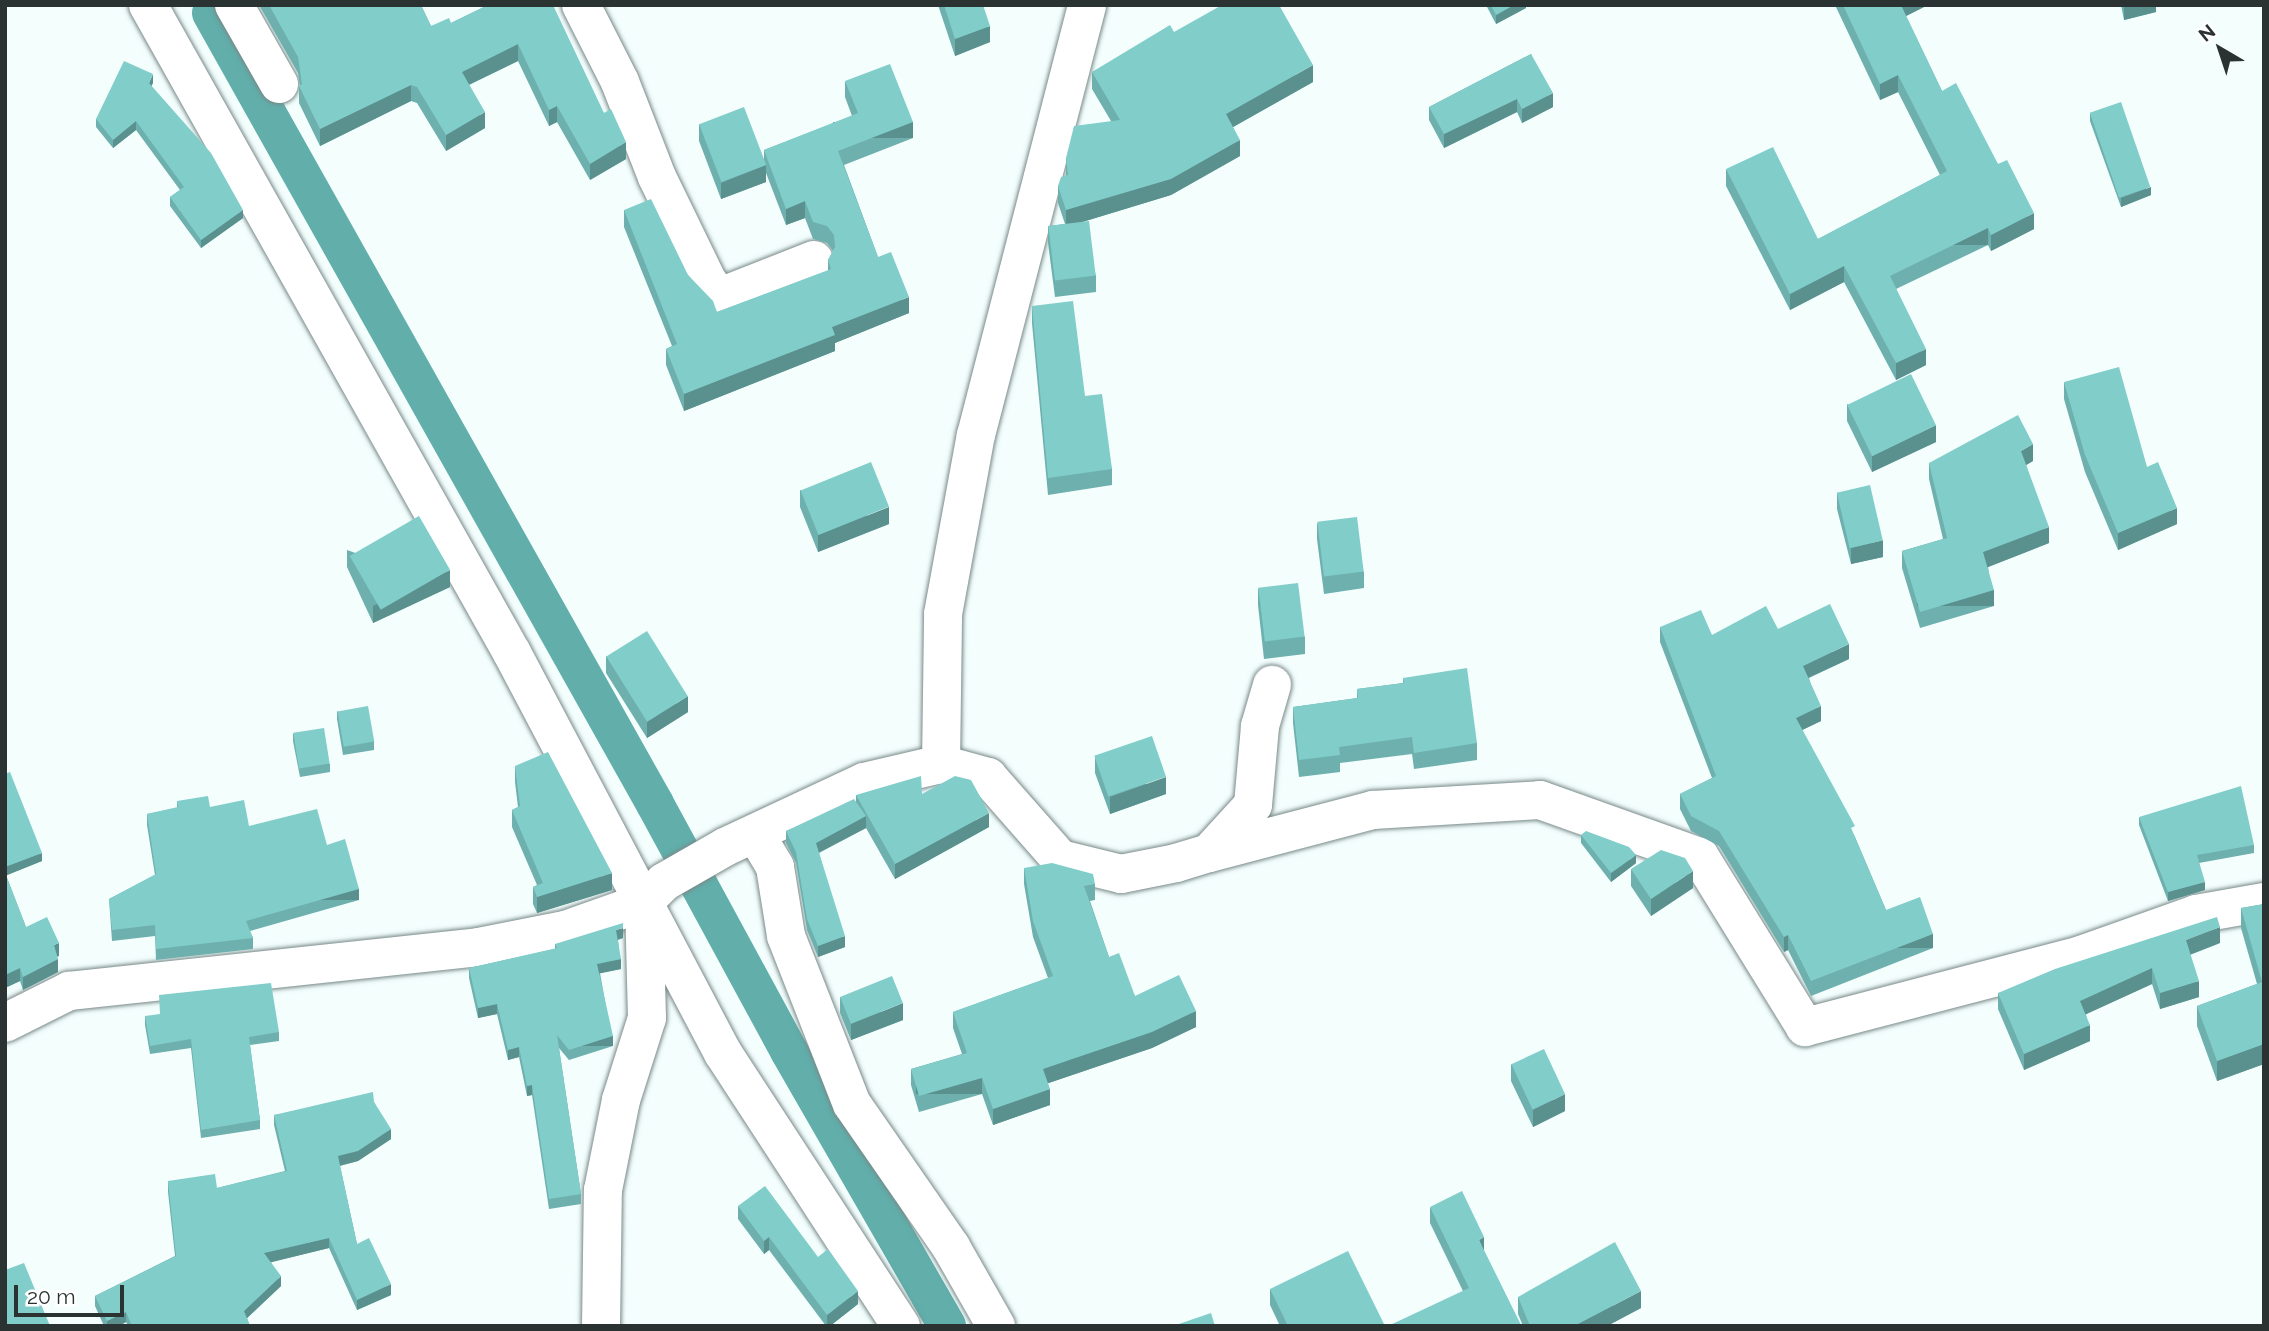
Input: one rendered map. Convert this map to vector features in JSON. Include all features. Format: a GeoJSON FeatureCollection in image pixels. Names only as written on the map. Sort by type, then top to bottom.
{"type":"FeatureCollection","features":[{"type":"Feature","properties":{"kind":"street"},"geometry":{"type":"LineString","coordinates":[[148,5],[654,892],[723,1053],[901,1326]]}},
{"type":"Feature","properties":{"kind":"street"},"geometry":{"type":"LineString","coordinates":[[234,5],[279,85]]}},
{"type":"Feature","properties":{"kind":"street"},"geometry":{"type":"LineString","coordinates":[[581,5],[620,82],[657,177],[708,282],[720,297],[814,260]]}},
{"type":"Feature","properties":{"kind":"street"},"geometry":{"type":"LineString","coordinates":[[941,764],[943,614],[976,435],[1087,5]]}},
{"type":"Feature","properties":{"kind":"street"},"geometry":{"type":"LineString","coordinates":[[1209,853],[1253,805],[1260,726],[1272,685]]}},
{"type":"Feature","properties":{"kind":"street"},"geometry":{"type":"LineString","coordinates":[[5,1023],[69,991],[479,947],[565,930],[654,892],[740,841],[864,782],[941,764],[988,777],[1060,859],[1121,874],[1373,810],[1540,800],[1700,857],[1805,1027],[2081,955],[2196,914],[2264,902]]}},
{"type":"Feature","properties":{"kind":"street"},"geometry":{"type":"LineString","coordinates":[[740,841],[775,867],[786,936],[852,1104],[950,1247],[996,1326]]}},
{"type":"Feature","properties":{"kind":"street"},"geometry":{"type":"LineString","coordinates":[[601,1326],[603,1190],[621,1100],[647,1018],[654,892]]}},
{"type":"Feature","properties":{"kind":"building"},"geometry":{"type":"Polygon","coordinates":[[[269,5],[421,5],[431,26],[449,18],[451,23],[488,5],[553,5],[604,113],[611,109],[626,142],[590,164],[557,106],[549,110],[518,44],[462,72],[485,112],[446,135],[417,87],[411,85],[320,129],[299,86],[302,84],[298,57],[269,5]]]}},
{"type":"Feature","properties":{"kind":"building"},"geometry":{"type":"Polygon","coordinates":[[[944,5],[983,5],[990,26],[955,39],[944,5]]]}},
{"type":"Feature","properties":{"kind":"building"},"geometry":{"type":"Polygon","coordinates":[[[1222,5],[1279,5],[1313,65],[1226,114],[1240,140],[1171,179],[1066,210],[1058,186],[1061,177],[1068,175],[1066,158],[1074,126],[1120,120],[1092,72],[1170,25],[1174,32],[1222,5]]]}},
{"type":"Feature","properties":{"kind":"building"},"geometry":{"type":"Polygon","coordinates":[[[1491,5],[1514,5],[1496,15],[1491,5]]]}},
{"type":"Feature","properties":{"kind":"building"},"geometry":{"type":"Polygon","coordinates":[[[1843,5],[1901,5],[1942,91],[1956,83],[1998,164],[2007,160],[2034,213],[1991,235],[1988,228],[1890,276],[1926,349],[1896,363],[1844,266],[1790,294],[1726,169],[1773,147],[1818,239],[1947,171],[1898,75],[1880,84],[1843,5]]]}},
{"type":"Feature","properties":{"kind":"building"},"geometry":{"type":"Polygon","coordinates":[[[1531,54],[1553,93],[1522,109],[1517,99],[1444,134],[1429,107],[1531,54]]]}},
{"type":"Feature","properties":{"kind":"building"},"geometry":{"type":"Polygon","coordinates":[[[124,61],[153,74],[149,83],[211,153],[243,210],[201,240],[170,197],[184,187],[136,121],[113,140],[96,119],[124,61]]]}},
{"type":"Feature","properties":{"kind":"building"},"geometry":{"type":"Polygon","coordinates":[[[890,64],[913,122],[838,151],[878,257],[891,252],[909,297],[832,327],[835,335],[684,394],[666,349],[677,344],[624,210],[651,199],[688,275],[713,301],[717,312],[831,269],[828,260],[835,247],[834,235],[827,226],[813,222],[805,201],[786,209],[764,150],[858,113],[845,81],[890,64]]]}},
{"type":"Feature","properties":{"kind":"building"},"geometry":{"type":"Polygon","coordinates":[[[2121,102],[2150,187],[2119,198],[2090,113],[2121,102]]]}},
{"type":"Feature","properties":{"kind":"building"},"geometry":{"type":"Polygon","coordinates":[[[744,107],[766,165],[721,182],[699,124],[744,107]]]}},
{"type":"Feature","properties":{"kind":"building"},"geometry":{"type":"Polygon","coordinates":[[[1089,221],[1096,276],[1055,281],[1048,226],[1089,221]]]}},
{"type":"Feature","properties":{"kind":"building"},"geometry":{"type":"Polygon","coordinates":[[[1073,301],[1085,396],[1102,394],[1112,469],[1048,478],[1032,306],[1073,301]]]}},
{"type":"Feature","properties":{"kind":"building"},"geometry":{"type":"Polygon","coordinates":[[[2119,367],[2147,467],[2158,462],[2177,508],[2118,533],[2085,455],[2064,382],[2119,367]]]}},
{"type":"Feature","properties":{"kind":"building"},"geometry":{"type":"Polygon","coordinates":[[[1911,374],[1936,425],[1872,456],[1847,405],[1911,374]]]}},
{"type":"Feature","properties":{"kind":"building"},"geometry":{"type":"Polygon","coordinates":[[[2018,415],[2033,444],[2021,451],[2049,527],[1983,552],[1994,590],[1920,612],[1902,551],[1947,538],[1929,463],[2018,415]]]}},
{"type":"Feature","properties":{"kind":"building"},"geometry":{"type":"Polygon","coordinates":[[[871,462],[889,507],[819,535],[801,490],[871,462]]]}},
{"type":"Feature","properties":{"kind":"building"},"geometry":{"type":"Polygon","coordinates":[[[1870,485],[1883,541],[1850,548],[1837,493],[1870,485]]]}},
{"type":"Feature","properties":{"kind":"building"},"geometry":{"type":"Polygon","coordinates":[[[419,516],[450,570],[381,610],[350,556],[419,516]]]}},
{"type":"Feature","properties":{"kind":"building"},"geometry":{"type":"Polygon","coordinates":[[[1357,517],[1364,572],[1324,576],[1317,522],[1357,517]]]}},
{"type":"Feature","properties":{"kind":"building"},"geometry":{"type":"Polygon","coordinates":[[[1298,583],[1305,637],[1265,641],[1258,588],[1298,583]]]}},
{"type":"Feature","properties":{"kind":"building"},"geometry":{"type":"Polygon","coordinates":[[[1830,604],[1849,644],[1803,666],[1821,706],[1796,718],[1855,826],[1851,828],[1886,910],[1920,897],[1933,934],[1811,981],[1788,935],[1784,937],[1719,831],[1691,816],[1680,794],[1716,776],[1660,627],[1701,610],[1712,635],[1766,606],[1778,629],[1830,604]]]}},
{"type":"Feature","properties":{"kind":"building"},"geometry":{"type":"Polygon","coordinates":[[[647,631],[688,696],[647,722],[606,656],[647,631]]]}},
{"type":"Feature","properties":{"kind":"building"},"geometry":{"type":"Polygon","coordinates":[[[1467,668],[1477,743],[1414,753],[1412,737],[1339,747],[1340,755],[1299,760],[1293,707],[1358,698],[1357,689],[1404,683],[1403,678],[1467,668]]]}},
{"type":"Feature","properties":{"kind":"building"},"geometry":{"type":"Polygon","coordinates":[[[368,706],[374,741],[344,747],[337,711],[368,706]]]}},
{"type":"Feature","properties":{"kind":"building"},"geometry":{"type":"Polygon","coordinates":[[[324,728],[330,764],[299,768],[293,733],[324,728]]]}},
{"type":"Feature","properties":{"kind":"building"},"geometry":{"type":"Polygon","coordinates":[[[1152,736],[1166,777],[1108,797],[1094,756],[1152,736]]]}},
{"type":"Feature","properties":{"kind":"building"},"geometry":{"type":"Polygon","coordinates":[[[548,752],[612,873],[537,897],[533,887],[543,883],[512,810],[520,806],[515,766],[548,752]]]}},
{"type":"Feature","properties":{"kind":"building"},"geometry":{"type":"Polygon","coordinates":[[[10,772],[42,853],[5,867],[5,774],[10,772]]]}},
{"type":"Feature","properties":{"kind":"building"},"geometry":{"type":"Polygon","coordinates":[[[921,776],[922,794],[955,776],[971,780],[989,813],[895,864],[856,795],[921,776]]]}},
{"type":"Feature","properties":{"kind":"building"},"geometry":{"type":"Polygon","coordinates":[[[2241,786],[2254,845],[2197,855],[2205,882],[2168,892],[2139,817],[2241,786]]]}},
{"type":"Feature","properties":{"kind":"building"},"geometry":{"type":"Polygon","coordinates":[[[208,796],[210,807],[244,800],[249,826],[317,809],[327,845],[345,839],[359,889],[246,921],[253,938],[156,949],[155,925],[112,930],[109,899],[156,874],[147,814],[178,807],[177,801],[208,796]]]}},
{"type":"Feature","properties":{"kind":"building"},"geometry":{"type":"Polygon","coordinates":[[[854,799],[866,816],[816,843],[845,936],[818,946],[807,919],[796,852],[786,831],[854,799]]]}},
{"type":"Feature","properties":{"kind":"building"},"geometry":{"type":"Polygon","coordinates":[[[1586,831],[1629,847],[1636,855],[1611,873],[1581,835],[1586,831]]]}},
{"type":"Feature","properties":{"kind":"building"},"geometry":{"type":"Polygon","coordinates":[[[1661,850],[1685,858],[1693,871],[1651,899],[1631,869],[1661,850]]]}},
{"type":"Feature","properties":{"kind":"building"},"geometry":{"type":"Polygon","coordinates":[[[1052,863],[1093,874],[1095,884],[1084,886],[1109,957],[1119,953],[1135,996],[1179,975],[1196,1011],[1152,1032],[1043,1069],[1050,1089],[993,1109],[982,1078],[919,1096],[911,1069],[967,1053],[953,1012],[1053,976],[1033,921],[1024,868],[1052,863]]]}},
{"type":"Feature","properties":{"kind":"building"},"geometry":{"type":"Polygon","coordinates":[[[5,873],[26,927],[47,917],[59,943],[54,945],[58,959],[23,977],[20,968],[5,975],[5,873]]]}},
{"type":"Feature","properties":{"kind":"building"},"geometry":{"type":"Polygon","coordinates":[[[2264,904],[2264,1044],[2217,1061],[2197,1006],[2262,982],[2241,908],[2264,904]]]}},
{"type":"Feature","properties":{"kind":"building"},"geometry":{"type":"Polygon","coordinates":[[[2217,917],[2220,927],[2186,940],[2199,981],[2160,993],[2152,968],[2080,1001],[2090,1025],[2024,1054],[1998,993],[2055,969],[2217,917]]]}},
{"type":"Feature","properties":{"kind":"building"},"geometry":{"type":"Polygon","coordinates":[[[623,923],[623,928],[616,930],[621,959],[597,964],[613,1036],[569,1050],[557,1035],[581,1194],[549,1199],[532,1085],[527,1086],[519,1047],[508,1050],[497,1004],[478,1008],[469,968],[557,948],[555,944],[623,923]]]}},
{"type":"Feature","properties":{"kind":"building"},"geometry":{"type":"Polygon","coordinates":[[[892,976],[903,1003],[851,1024],[840,997],[892,976]]]}},
{"type":"Feature","properties":{"kind":"building"},"geometry":{"type":"Polygon","coordinates":[[[271,983],[279,1032],[249,1037],[260,1120],[201,1130],[191,1039],[150,1046],[145,1016],[160,1014],[159,995],[271,983]]]}},
{"type":"Feature","properties":{"kind":"building"},"geometry":{"type":"Polygon","coordinates":[[[1544,1049],[1565,1094],[1533,1110],[1511,1064],[1544,1049]]]}},
{"type":"Feature","properties":{"kind":"building"},"geometry":{"type":"Polygon","coordinates":[[[373,1092],[374,1102],[391,1129],[358,1151],[338,1156],[357,1244],[369,1238],[391,1284],[357,1300],[329,1238],[264,1253],[281,1276],[244,1311],[250,1326],[132,1326],[126,1312],[107,1321],[95,1296],[176,1256],[168,1181],[215,1174],[217,1188],[287,1171],[274,1115],[373,1092]]]}},
{"type":"Feature","properties":{"kind":"building"},"geometry":{"type":"Polygon","coordinates":[[[765,1186],[818,1257],[828,1249],[858,1291],[827,1315],[769,1237],[764,1241],[738,1206],[765,1186]]]}},
{"type":"Feature","properties":{"kind":"building"},"geometry":{"type":"Polygon","coordinates":[[[1462,1191],[1484,1237],[1479,1240],[1521,1325],[1388,1326],[1469,1288],[1430,1207],[1462,1191]]]}},
{"type":"Feature","properties":{"kind":"building"},"geometry":{"type":"Polygon","coordinates":[[[1615,1242],[1641,1291],[1574,1326],[1530,1326],[1518,1297],[1615,1242]]]}},
{"type":"Feature","properties":{"kind":"building"},"geometry":{"type":"Polygon","coordinates":[[[1348,1251],[1385,1326],[1288,1326],[1270,1289],[1348,1251]]]}},
{"type":"Feature","properties":{"kind":"building"},"geometry":{"type":"Polygon","coordinates":[[[24,1263],[50,1326],[5,1326],[5,1270],[24,1263]]]}},
{"type":"Feature","properties":{"kind":"building"},"geometry":{"type":"Polygon","coordinates":[[[1211,1313],[1215,1326],[1173,1326],[1211,1313]]]}},
{"type":"Feature","properties":{"kind":"waterway"},"geometry":{"type":"LineString","coordinates":[[211,13],[655,804],[789,1051],[947,1326]]}}]}
